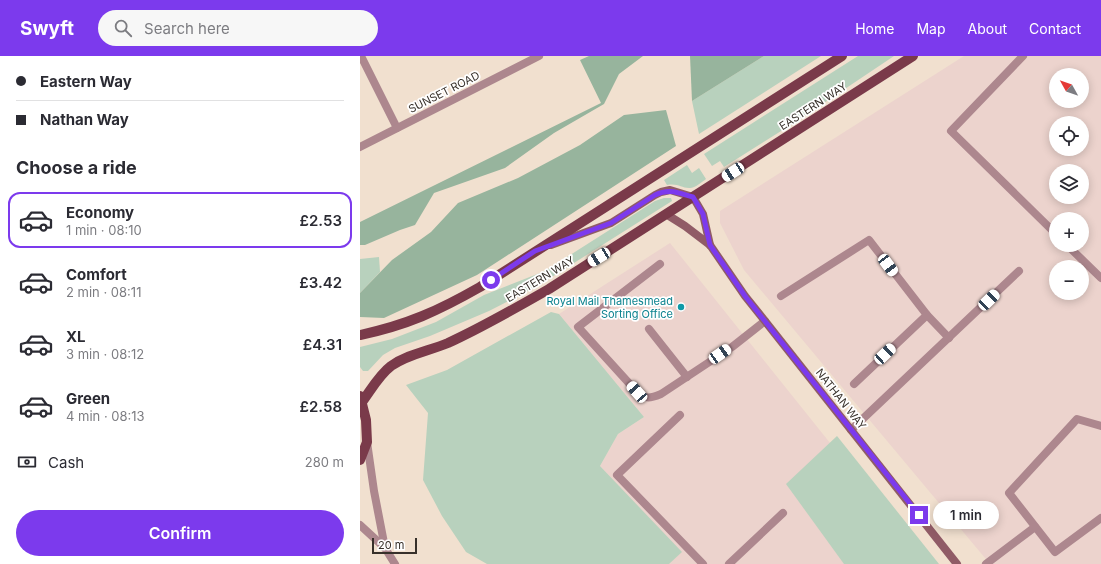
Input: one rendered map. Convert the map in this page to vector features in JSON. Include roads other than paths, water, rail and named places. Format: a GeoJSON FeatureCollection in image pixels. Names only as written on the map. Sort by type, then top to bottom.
{"type":"FeatureCollection","features":[{"type":"Feature","properties":{"kind":"main road"},"geometry":{"type":"LineString","coordinates":[[360,335],[403,325],[427,315],[480,287],[842,56]]}},
{"type":"Feature","properties":{"kind":"main road","name":"EASTERN WAY"},"geometry":{"type":"LineString","coordinates":[[361,399],[391,366],[408,356],[447,343],[501,317],[549,289],[913,56]]}},
{"type":"Feature","properties":{"kind":"main road"},"geometry":{"type":"LineString","coordinates":[[360,460],[367,442],[366,420],[361,399]]}},
{"type":"Feature","properties":{"kind":"street"},"geometry":{"type":"LineString","coordinates":[[361,56],[397,128]]}},
{"type":"Feature","properties":{"kind":"street","name":"SUNSET ROAD"},"geometry":{"type":"LineString","coordinates":[[360,147],[538,56]]}},
{"type":"Feature","properties":{"kind":"street"},"geometry":{"type":"LineString","coordinates":[[1023,56],[951,131],[1049,227]]}},
{"type":"Feature","properties":{"kind":"street"},"geometry":{"type":"LineString","coordinates":[[535,251],[611,223],[661,192],[670,190],[693,197]]}},
{"type":"Feature","properties":{"kind":"street","name":"NATHAN WAY"},"geometry":{"type":"LineString","coordinates":[[693,197],[703,214],[710,245]]}},
{"type":"Feature","properties":{"kind":"street","name":"NATHAN WAY"},"geometry":{"type":"LineString","coordinates":[[666,214],[710,245],[745,296],[957,564]]}},
{"type":"Feature","properties":{"kind":"street"},"geometry":{"type":"LineString","coordinates":[[780,296],[869,240],[927,315],[949,338]]}},
{"type":"Feature","properties":{"kind":"street"},"geometry":{"type":"LineString","coordinates":[[1074,252],[1101,278]]}},
{"type":"Feature","properties":{"kind":"street"},"geometry":{"type":"LineString","coordinates":[[660,264],[578,327],[643,397],[652,398],[661,394],[732,347],[765,321]]}},
{"type":"Feature","properties":{"kind":"street"},"geometry":{"type":"LineString","coordinates":[[851,430],[1019,272]]}},
{"type":"Feature","properties":{"kind":"street"},"geometry":{"type":"LineString","coordinates":[[854,384],[927,315]]}},
{"type":"Feature","properties":{"kind":"street"},"geometry":{"type":"LineString","coordinates":[[649,329],[687,377]]}},
{"type":"Feature","properties":{"kind":"street"},"geometry":{"type":"LineString","coordinates":[[680,415],[617,474],[703,564]]}},
{"type":"Feature","properties":{"kind":"street"},"geometry":{"type":"LineString","coordinates":[[1101,426],[1077,419],[1009,493],[1055,552],[1101,518]]}},
{"type":"Feature","properties":{"kind":"street"},"geometry":{"type":"LineString","coordinates":[[367,442],[374,491],[385,548]]}},
{"type":"Feature","properties":{"kind":"street"},"geometry":{"type":"LineString","coordinates":[[729,564],[783,513]]}},
{"type":"Feature","properties":{"kind":"street"},"geometry":{"type":"LineString","coordinates":[[360,525],[385,548],[394,564]]}},
{"type":"Feature","properties":{"kind":"street"},"geometry":{"type":"LineString","coordinates":[[986,564],[1035,526]]}},
{"type":"Feature","properties":{"kind":"place","name":"Royal Mail Thamesmead Sorting Office"},"geometry":{"type":"Point","coordinates":[681,307]}}]}
